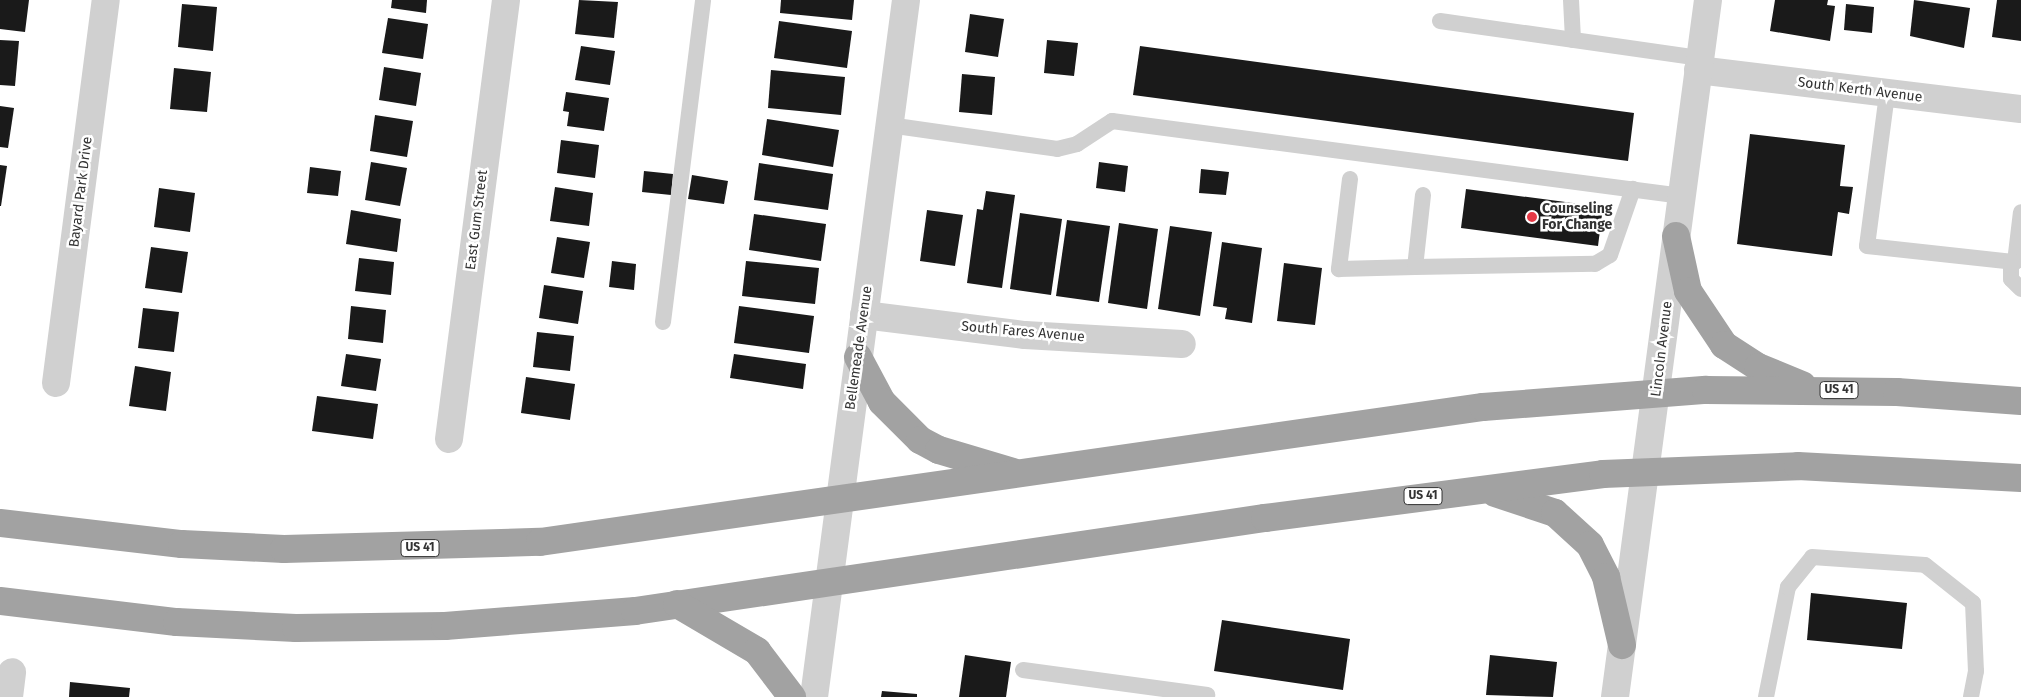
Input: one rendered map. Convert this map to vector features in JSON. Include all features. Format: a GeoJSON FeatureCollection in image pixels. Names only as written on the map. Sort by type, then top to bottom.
{"type":"FeatureCollection","features":[{"type":"Feature","properties":{"kind":"highway"},"geometry":{"type":"LineString","coordinates":[[1676,236],[1688,291],[1724,345],[1758,367],[1813,389]]}},
{"type":"Feature","properties":{"kind":"highway"},"geometry":{"type":"LineString","coordinates":[[858,356],[887,409],[920,440],[948,453],[1024,475]]}},
{"type":"Feature","properties":{"kind":"highway","name":"US 41"},"geometry":{"type":"LineString","coordinates":[[0,523],[182,544],[389,549],[605,536],[1483,407],[1656,393],[1813,389],[2021,400]]}},
{"type":"Feature","properties":{"kind":"highway","name":"US 41"},"geometry":{"type":"LineString","coordinates":[[0,601],[126,618],[296,628],[445,626],[677,604],[1471,490],[1645,471],[1798,466],[2021,478]]}},
{"type":"Feature","properties":{"kind":"highway"},"geometry":{"type":"LineString","coordinates":[[1471,490],[1537,504],[1555,513],[1590,545],[1606,576],[1622,645]]}},
{"type":"Feature","properties":{"kind":"highway"},"geometry":{"type":"LineString","coordinates":[[677,604],[758,650],[792,697]]}},
{"type":"Feature","properties":{"kind":"street","name":"Bayard Park Drive"},"geometry":{"type":"LineString","coordinates":[[56,384],[106,0]]}},
{"type":"Feature","properties":{"kind":"street","name":"East Gum Street"},"geometry":{"type":"LineString","coordinates":[[449,439],[506,0]]}},
{"type":"Feature","properties":{"kind":"street","name":"Bellemeade Avenue"},"geometry":{"type":"LineString","coordinates":[[814,697],[838,503],[906,0]]}},
{"type":"Feature","properties":{"kind":"street","name":"Lincoln Avenue"},"geometry":{"type":"LineString","coordinates":[[1615,697],[1708,0]]}},
{"type":"Feature","properties":{"kind":"street","name":"South Kerth Avenue"},"geometry":{"type":"LineString","coordinates":[[1699,64],[1887,94],[2021,109]]}},
{"type":"Feature","properties":{"kind":"street","name":"South Fares Avenue"},"geometry":{"type":"LineString","coordinates":[[864,315],[1025,335],[1182,344]]}},
{"type":"Feature","properties":{"kind":"lane"},"geometry":{"type":"LineString","coordinates":[[663,322],[704,0]]}},
{"type":"Feature","properties":{"kind":"lane"},"geometry":{"type":"LineString","coordinates":[[1571,0],[1573,40]]}},
{"type":"Feature","properties":{"kind":"lane"},"geometry":{"type":"LineString","coordinates":[[1440,21],[1573,40],[1699,64]]}},
{"type":"Feature","properties":{"kind":"lane"},"geometry":{"type":"LineString","coordinates":[[1887,94],[1867,246],[2014,262],[2021,212]]}},
{"type":"Feature","properties":{"kind":"lane"},"geometry":{"type":"LineString","coordinates":[[889,126],[1057,149],[1078,144],[1112,121],[1682,196]]}},
{"type":"Feature","properties":{"kind":"lane"},"geometry":{"type":"LineString","coordinates":[[1350,179],[1339,269],[1595,264],[1610,255],[1633,189]]}},
{"type":"Feature","properties":{"kind":"lane"},"geometry":{"type":"LineString","coordinates":[[1415,267],[1423,195]]}},
{"type":"Feature","properties":{"kind":"lane"},"geometry":{"type":"LineString","coordinates":[[2011,262],[2011,279],[2021,289]]}},
{"type":"Feature","properties":{"kind":"lane"},"geometry":{"type":"LineString","coordinates":[[1766,697],[1788,587],[1812,557],[1925,565],[1974,604],[1976,671],[1971,697]]}},
{"type":"Feature","properties":{"kind":"lane"},"geometry":{"type":"LineString","coordinates":[[1024,670],[1212,696]]}},
{"type":"Feature","properties":{"kind":"building"},"geometry":{"type":"Polygon","coordinates":[[[0,0],[29,0],[25,32],[0,29],[0,0]]]}},
{"type":"Feature","properties":{"kind":"building"},"geometry":{"type":"Polygon","coordinates":[[[392,0],[427,0],[426,13],[391,8],[392,0]]]}},
{"type":"Feature","properties":{"kind":"building"},"geometry":{"type":"Polygon","coordinates":[[[579,0],[618,2],[614,38],[575,34],[579,0]]]}},
{"type":"Feature","properties":{"kind":"building"},"geometry":{"type":"Polygon","coordinates":[[[781,0],[854,0],[852,20],[780,13],[781,0]]]}},
{"type":"Feature","properties":{"kind":"building"},"geometry":{"type":"Polygon","coordinates":[[[1775,0],[1828,0],[1827,5],[1835,6],[1830,41],[1770,31],[1775,0]]]}},
{"type":"Feature","properties":{"kind":"building"},"geometry":{"type":"Polygon","coordinates":[[[1914,0],[1970,8],[1964,48],[1910,36],[1914,0]]]}},
{"type":"Feature","properties":{"kind":"building"},"geometry":{"type":"Polygon","coordinates":[[[1997,0],[2021,0],[2021,41],[1992,37],[1997,0]]]}},
{"type":"Feature","properties":{"kind":"building"},"geometry":{"type":"Polygon","coordinates":[[[182,4],[217,7],[213,51],[178,47],[182,4]]]}},
{"type":"Feature","properties":{"kind":"building"},"geometry":{"type":"Polygon","coordinates":[[[1846,4],[1874,7],[1872,33],[1844,30],[1846,4]]]}},
{"type":"Feature","properties":{"kind":"building"},"geometry":{"type":"Polygon","coordinates":[[[970,14],[1004,19],[998,57],[965,52],[970,14]]]}},
{"type":"Feature","properties":{"kind":"building"},"geometry":{"type":"Polygon","coordinates":[[[388,18],[428,24],[423,59],[382,53],[388,18]]]}},
{"type":"Feature","properties":{"kind":"building"},"geometry":{"type":"Polygon","coordinates":[[[779,21],[852,31],[847,68],[774,58],[779,21]]]}},
{"type":"Feature","properties":{"kind":"building"},"geometry":{"type":"Polygon","coordinates":[[[0,40],[19,41],[15,86],[0,85],[0,40]]]}},
{"type":"Feature","properties":{"kind":"building"},"geometry":{"type":"Polygon","coordinates":[[[1047,40],[1078,43],[1074,76],[1044,73],[1047,40]]]}},
{"type":"Feature","properties":{"kind":"building"},"geometry":{"type":"Polygon","coordinates":[[[581,46],[615,51],[610,85],[575,80],[581,46]]]}},
{"type":"Feature","properties":{"kind":"building"},"geometry":{"type":"Polygon","coordinates":[[[1140,46],[1634,113],[1628,161],[1133,95],[1140,46]]]}},
{"type":"Feature","properties":{"kind":"building"},"geometry":{"type":"Polygon","coordinates":[[[384,67],[421,73],[416,106],[379,100],[384,67]]]}},
{"type":"Feature","properties":{"kind":"building"},"geometry":{"type":"Polygon","coordinates":[[[174,68],[211,72],[207,112],[170,109],[174,68]]]}},
{"type":"Feature","properties":{"kind":"building"},"geometry":{"type":"Polygon","coordinates":[[[771,70],[845,77],[841,115],[768,108],[771,70]]]}},
{"type":"Feature","properties":{"kind":"building"},"geometry":{"type":"Polygon","coordinates":[[[962,74],[995,77],[992,115],[959,112],[962,74]]]}},
{"type":"Feature","properties":{"kind":"building"},"geometry":{"type":"Polygon","coordinates":[[[566,92],[609,98],[604,131],[567,126],[569,112],[563,111],[566,92]]]}},
{"type":"Feature","properties":{"kind":"building"},"geometry":{"type":"Polygon","coordinates":[[[0,106],[14,108],[8,148],[0,147],[0,106]]]}},
{"type":"Feature","properties":{"kind":"building"},"geometry":{"type":"Polygon","coordinates":[[[375,115],[413,121],[407,157],[370,151],[375,115]]]}},
{"type":"Feature","properties":{"kind":"building"},"geometry":{"type":"Polygon","coordinates":[[[767,119],[839,130],[833,167],[762,155],[767,119]]]}},
{"type":"Feature","properties":{"kind":"building"},"geometry":{"type":"Polygon","coordinates":[[[1750,134],[1845,145],[1840,186],[1853,187],[1849,214],[1838,212],[1832,256],[1737,244],[1750,134]]]}},
{"type":"Feature","properties":{"kind":"building"},"geometry":{"type":"Polygon","coordinates":[[[561,140],[599,145],[595,178],[557,173],[561,140]]]}},
{"type":"Feature","properties":{"kind":"building"},"geometry":{"type":"Polygon","coordinates":[[[371,162],[407,168],[400,206],[365,200],[371,162]]]}},
{"type":"Feature","properties":{"kind":"building"},"geometry":{"type":"Polygon","coordinates":[[[1099,162],[1128,166],[1125,192],[1096,188],[1099,162]]]}},
{"type":"Feature","properties":{"kind":"building"},"geometry":{"type":"Polygon","coordinates":[[[759,163],[833,174],[828,210],[754,200],[759,163]]]}},
{"type":"Feature","properties":{"kind":"building"},"geometry":{"type":"Polygon","coordinates":[[[0,165],[7,166],[1,206],[0,206],[0,165]]]}},
{"type":"Feature","properties":{"kind":"building"},"geometry":{"type":"Polygon","coordinates":[[[310,167],[341,171],[338,196],[307,193],[310,167]]]}},
{"type":"Feature","properties":{"kind":"building"},"geometry":{"type":"Polygon","coordinates":[[[1201,169],[1229,172],[1226,195],[1199,193],[1201,169]]]}},
{"type":"Feature","properties":{"kind":"building"},"geometry":{"type":"Polygon","coordinates":[[[644,171],[673,174],[671,195],[642,192],[644,171]]]}},
{"type":"Feature","properties":{"kind":"building"},"geometry":{"type":"Polygon","coordinates":[[[692,175],[728,181],[724,204],[688,199],[692,175]]]}},
{"type":"Feature","properties":{"kind":"building"},"geometry":{"type":"Polygon","coordinates":[[[555,187],[593,193],[589,226],[550,221],[555,187]]]}},
{"type":"Feature","properties":{"kind":"building"},"geometry":{"type":"Polygon","coordinates":[[[159,188],[195,193],[190,232],[154,227],[159,188]]]}},
{"type":"Feature","properties":{"kind":"building","name":"Counseling For Change"},"geometry":{"type":"Polygon","coordinates":[[[1466,189],[1603,207],[1598,246],[1461,228],[1466,189]]]}},
{"type":"Feature","properties":{"kind":"building"},"geometry":{"type":"Polygon","coordinates":[[[986,191],[1015,195],[1002,288],[967,283],[977,209],[983,210],[986,191]]]}},
{"type":"Feature","properties":{"kind":"building"},"geometry":{"type":"Polygon","coordinates":[[[351,210],[401,219],[397,252],[346,244],[351,210]]]}},
{"type":"Feature","properties":{"kind":"building"},"geometry":{"type":"Polygon","coordinates":[[[927,210],[963,215],[955,266],[920,261],[927,210]]]}},
{"type":"Feature","properties":{"kind":"building"},"geometry":{"type":"Polygon","coordinates":[[[1020,213],[1062,219],[1051,295],[1010,289],[1020,213]]]}},
{"type":"Feature","properties":{"kind":"building"},"geometry":{"type":"Polygon","coordinates":[[[754,214],[826,224],[821,261],[749,250],[754,214]]]}},
{"type":"Feature","properties":{"kind":"building"},"geometry":{"type":"Polygon","coordinates":[[[1067,220],[1110,226],[1099,302],[1056,296],[1067,220]]]}},
{"type":"Feature","properties":{"kind":"building"},"geometry":{"type":"Polygon","coordinates":[[[1119,223],[1158,229],[1147,309],[1108,303],[1119,223]]]}},
{"type":"Feature","properties":{"kind":"building"},"geometry":{"type":"Polygon","coordinates":[[[1170,226],[1212,232],[1200,316],[1158,309],[1170,226]]]}},
{"type":"Feature","properties":{"kind":"building"},"geometry":{"type":"Polygon","coordinates":[[[557,237],[590,242],[584,278],[551,273],[557,237]]]}},
{"type":"Feature","properties":{"kind":"building"},"geometry":{"type":"Polygon","coordinates":[[[1222,242],[1262,248],[1252,323],[1225,319],[1227,308],[1213,306],[1222,242]]]}},
{"type":"Feature","properties":{"kind":"building"},"geometry":{"type":"Polygon","coordinates":[[[151,247],[188,252],[182,293],[145,288],[151,247]]]}},
{"type":"Feature","properties":{"kind":"building"},"geometry":{"type":"Polygon","coordinates":[[[359,258],[394,262],[391,295],[355,291],[359,258]]]}},
{"type":"Feature","properties":{"kind":"building"},"geometry":{"type":"Polygon","coordinates":[[[612,261],[636,264],[634,290],[609,287],[612,261]]]}},
{"type":"Feature","properties":{"kind":"building"},"geometry":{"type":"Polygon","coordinates":[[[746,261],[819,268],[815,304],[742,296],[746,261]]]}},
{"type":"Feature","properties":{"kind":"building"},"geometry":{"type":"Polygon","coordinates":[[[1284,263],[1322,268],[1315,325],[1277,321],[1284,263]]]}},
{"type":"Feature","properties":{"kind":"building"},"geometry":{"type":"Polygon","coordinates":[[[544,285],[583,291],[578,324],[539,318],[544,285]]]}},
{"type":"Feature","properties":{"kind":"building"},"geometry":{"type":"Polygon","coordinates":[[[351,306],[386,310],[383,343],[348,339],[351,306]]]}},
{"type":"Feature","properties":{"kind":"building"},"geometry":{"type":"Polygon","coordinates":[[[739,306],[814,316],[809,353],[734,343],[739,306]]]}},
{"type":"Feature","properties":{"kind":"building"},"geometry":{"type":"Polygon","coordinates":[[[143,308],[179,312],[174,352],[138,348],[143,308]]]}},
{"type":"Feature","properties":{"kind":"building"},"geometry":{"type":"Polygon","coordinates":[[[537,332],[574,336],[570,371],[533,367],[537,332]]]}},
{"type":"Feature","properties":{"kind":"building"},"geometry":{"type":"Polygon","coordinates":[[[346,354],[381,359],[376,391],[341,386],[346,354]]]}},
{"type":"Feature","properties":{"kind":"building"},"geometry":{"type":"Polygon","coordinates":[[[734,354],[806,364],[803,389],[730,378],[734,354]]]}},
{"type":"Feature","properties":{"kind":"building"},"geometry":{"type":"Polygon","coordinates":[[[135,366],[171,372],[166,411],[129,406],[135,366]]]}},
{"type":"Feature","properties":{"kind":"building"},"geometry":{"type":"Polygon","coordinates":[[[526,377],[575,384],[570,420],[521,413],[526,377]]]}},
{"type":"Feature","properties":{"kind":"building"},"geometry":{"type":"Polygon","coordinates":[[[317,396],[378,404],[373,439],[312,431],[317,396]]]}},
{"type":"Feature","properties":{"kind":"building"},"geometry":{"type":"Polygon","coordinates":[[[1811,593],[1907,603],[1902,649],[1807,640],[1811,593]]]}},
{"type":"Feature","properties":{"kind":"building"},"geometry":{"type":"Polygon","coordinates":[[[1222,620],[1350,639],[1343,690],[1214,671],[1222,620]]]}},
{"type":"Feature","properties":{"kind":"building"},"geometry":{"type":"Polygon","coordinates":[[[965,655],[1011,662],[1006,697],[959,697],[965,655]]]}},
{"type":"Feature","properties":{"kind":"building"},"geometry":{"type":"Polygon","coordinates":[[[1490,655],[1557,662],[1553,697],[1486,695],[1490,655]]]}},
{"type":"Feature","properties":{"kind":"building"},"geometry":{"type":"Polygon","coordinates":[[[70,682],[130,688],[129,697],[69,697],[70,682]]]}},
{"type":"Feature","properties":{"kind":"building"},"geometry":{"type":"Polygon","coordinates":[[[882,691],[917,694],[917,697],[881,697],[882,691]]]}},
{"type":"Feature","properties":{"kind":"place","name":"Counseling For Change"},"geometry":{"type":"Point","coordinates":[1532,217]}}]}
